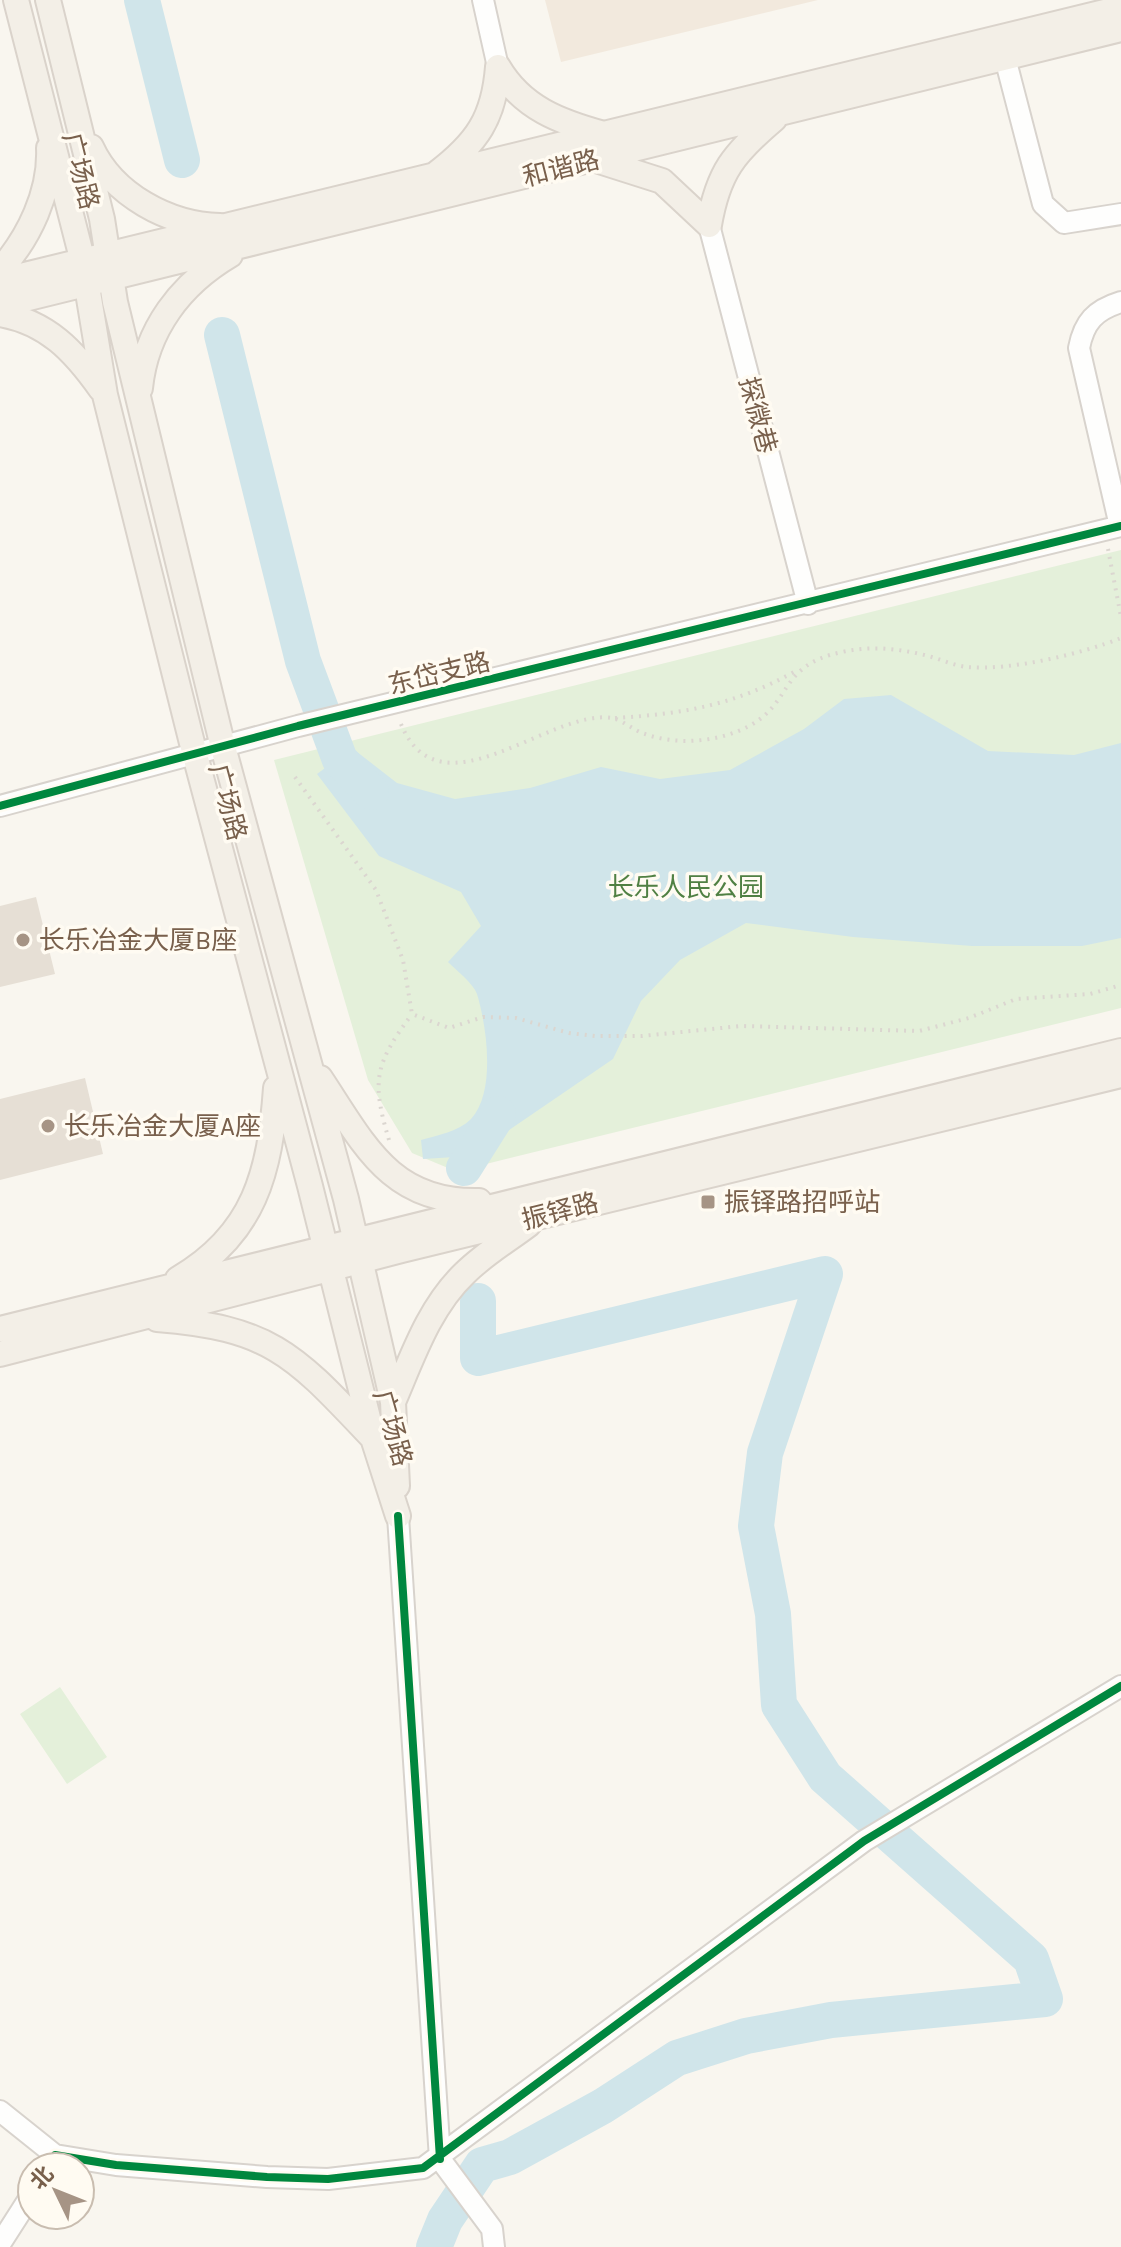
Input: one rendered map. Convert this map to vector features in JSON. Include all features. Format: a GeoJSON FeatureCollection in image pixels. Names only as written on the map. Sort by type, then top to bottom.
{"type":"FeatureCollection","features":[{"type":"Feature","properties":{"kind":"main road","name":"广场路"},"geometry":{"type":"LineString","coordinates":[[16,0],[49,125],[139,398],[223,747],[358,1252],[393,1402],[398,1516]]}},
{"type":"Feature","properties":{"kind":"main road","name":"广场路"},"geometry":{"type":"LineString","coordinates":[[48,0],[102,219],[97,270],[105,395],[195,755],[329,1259],[373,1438],[398,1516]]}},
{"type":"Feature","properties":{"kind":"main road","name":"和谐路"},"geometry":{"type":"LineString","coordinates":[[240,236],[431,178],[1121,8]]}},
{"type":"Feature","properties":{"kind":"main road","name":"和谐路"},"geometry":{"type":"LineString","coordinates":[[0,305],[97,270],[595,159],[1121,29]]}},
{"type":"Feature","properties":{"kind":"main road"},"geometry":{"type":"LineString","coordinates":[[498,67],[514,91],[532,105],[553,117],[607,135]]}},
{"type":"Feature","properties":{"kind":"main road"},"geometry":{"type":"LineString","coordinates":[[431,178],[475,138],[491,114],[498,67]]}},
{"type":"Feature","properties":{"kind":"main road"},"geometry":{"type":"LineString","coordinates":[[709,225],[713,197],[725,168],[752,137],[780,114]]}},
{"type":"Feature","properties":{"kind":"main road"},"geometry":{"type":"LineString","coordinates":[[76,117],[107,173],[141,203],[240,236],[185,288],[167,313],[147,352],[139,398]]}},
{"type":"Feature","properties":{"kind":"main road"},"geometry":{"type":"LineString","coordinates":[[0,270],[30,228],[38,208],[50,157],[49,125]]}},
{"type":"Feature","properties":{"kind":"main road"},"geometry":{"type":"LineString","coordinates":[[595,159],[662,181],[709,225]]}},
{"type":"Feature","properties":{"kind":"main road","name":"和谐路"},"geometry":{"type":"LineString","coordinates":[[0,281],[97,270]]}},
{"type":"Feature","properties":{"kind":"main road"},"geometry":{"type":"LineString","coordinates":[[0,314],[28,322],[60,340],[105,395]]}},
{"type":"Feature","properties":{"kind":"main road","name":"振铎路"},"geometry":{"type":"LineString","coordinates":[[358,1252],[517,1199],[1121,1051]]}},
{"type":"Feature","properties":{"kind":"main road"},"geometry":{"type":"LineString","coordinates":[[308,1061],[382,1166],[414,1191],[450,1201],[517,1199]]}},
{"type":"Feature","properties":{"kind":"main road"},"geometry":{"type":"LineString","coordinates":[[159,1291],[227,1244],[247,1211],[262,1177],[273,1130],[277,1070]]}},
{"type":"Feature","properties":{"kind":"main road","name":"振铎路"},"geometry":{"type":"LineString","coordinates":[[0,1329],[159,1291],[540,1216],[1121,1075]]}},
{"type":"Feature","properties":{"kind":"main road"},"geometry":{"type":"LineString","coordinates":[[393,1402],[431,1319],[450,1290],[484,1256],[540,1216]]}},
{"type":"Feature","properties":{"kind":"main road","name":"振铎路"},"geometry":{"type":"LineString","coordinates":[[0,1354],[329,1259]]}},
{"type":"Feature","properties":{"kind":"main road"},"geometry":{"type":"LineString","coordinates":[[135,1317],[225,1326],[263,1340],[289,1356],[373,1438]]}},
{"type":"Feature","properties":{"kind":"street"},"geometry":{"type":"LineString","coordinates":[[483,0],[498,67]]}},
{"type":"Feature","properties":{"kind":"street"},"geometry":{"type":"LineString","coordinates":[[1005,58],[1043,204],[1064,223],[1121,214]]}},
{"type":"Feature","properties":{"kind":"street","name":"探微巷"},"geometry":{"type":"LineString","coordinates":[[709,225],[808,604]]}},
{"type":"Feature","properties":{"kind":"street"},"geometry":{"type":"LineString","coordinates":[[1115,527],[1079,348],[1088,320],[1108,306],[1121,302]]}},
{"type":"Feature","properties":{"kind":"street","name":"东岱支路"},"geometry":{"type":"LineString","coordinates":[[0,806],[298,726],[1115,527]]}},
{"type":"Feature","properties":{"kind":"street"},"geometry":{"type":"LineString","coordinates":[[398,1516],[445,2166],[489,2241]]}},
{"type":"Feature","properties":{"kind":"street"},"geometry":{"type":"LineString","coordinates":[[96,2164],[328,2179],[445,2166],[864,1841],[1121,1686]]}},
{"type":"Feature","properties":{"kind":"street"},"geometry":{"type":"LineString","coordinates":[[0,2111],[42,2151]]}},
{"type":"Feature","properties":{"kind":"street"},"geometry":{"type":"LineString","coordinates":[[0,2244],[16,2219]]}},
{"type":"Feature","properties":{"kind":"path"},"geometry":{"type":"LineString","coordinates":[[1115,527],[1121,617]]}},
{"type":"Feature","properties":{"kind":"path"},"geometry":{"type":"LineString","coordinates":[[401,724],[408,742],[426,757],[464,762],[500,755],[574,724],[701,710],[742,697],[814,660],[878,647],[967,667],[1049,660],[1121,638]]}},
{"type":"Feature","properties":{"kind":"path"},"geometry":{"type":"LineString","coordinates":[[613,718],[644,734],[677,742],[719,737],[753,724],[782,694],[794,672]]}},
{"type":"Feature","properties":{"kind":"path"},"geometry":{"type":"LineString","coordinates":[[295,777],[376,890],[403,960],[412,1014],[386,1050],[378,1081],[378,1102],[393,1147]]}},
{"type":"Feature","properties":{"kind":"path"},"geometry":{"type":"LineString","coordinates":[[412,1014],[449,1028],[483,1017],[516,1018],[595,1036],[642,1036],[741,1026],[919,1031],[969,1018],[1016,999],[1090,994],[1121,985]]}},
{"type":"Feature","properties":{"kind":"shaded area"},"geometry":{"type":"Polygon","coordinates":[[[545,0],[818,0],[561,62],[545,0]]]}},
{"type":"Feature","properties":{"kind":"shaded area"},"geometry":{"type":"Polygon","coordinates":[[[891,695],[988,751],[1074,755],[1121,743],[1121,938],[1082,946],[972,946],[853,937],[746,923],[680,960],[641,1001],[613,1059],[471,1156],[423,1159],[421,1140],[466,1123],[479,1107],[484,1093],[486,1041],[477,994],[448,962],[481,926],[461,892],[379,856],[317,774],[352,748],[397,783],[455,799],[530,788],[601,767],[660,779],[730,770],[804,729],[844,699],[891,695]]]}},
{"type":"Feature","properties":{"kind":"green space","name":"长乐人民公园"},"geometry":{"type":"Polygon","coordinates":[[[1121,550],[1121,1008],[486,1164],[448,1168],[412,1153],[368,1080],[274,760],[1121,550]]]}},
{"type":"Feature","properties":{"kind":"green space"},"geometry":{"type":"Polygon","coordinates":[[[60,1687],[107,1757],[67,1784],[20,1714],[60,1687]]]}},
{"type":"Feature","properties":{"kind":"building","name":"长乐冶金大厦B座"},"geometry":{"type":"Polygon","coordinates":[[[36,897],[55,974],[0,987],[0,906],[36,897]]]}},
{"type":"Feature","properties":{"kind":"building","name":"长乐冶金大厦A座"},"geometry":{"type":"Polygon","coordinates":[[[85,1078],[103,1154],[0,1180],[0,1099],[85,1078]]]}},
{"type":"Feature","properties":{"kind":"waterway"},"geometry":{"type":"LineString","coordinates":[[142,0],[182,160]]}},
{"type":"Feature","properties":{"kind":"waterway"},"geometry":{"type":"LineString","coordinates":[[222,335],[303,661],[340,760],[371,792]]}},
{"type":"Feature","properties":{"kind":"waterway"},"geometry":{"type":"LineString","coordinates":[[464,1168],[498,1114]]}},
{"type":"Feature","properties":{"kind":"waterway"},"geometry":{"type":"LineString","coordinates":[[434,2247],[445,2220],[482,2165],[510,2157],[603,2106],[677,2058],[746,2036],[831,2020],[1045,1999],[1031,1959],[825,1777],[779,1705],[773,1614],[756,1526],[765,1453],[825,1274],[478,1358],[478,1301]]}},
{"type":"Feature","properties":{"kind":"cycle path"},"geometry":{"type":"LineString","coordinates":[[0,806],[298,726],[1121,526]]}},
{"type":"Feature","properties":{"kind":"cycle path"},"geometry":{"type":"LineString","coordinates":[[398,1516],[440,2159]]}},
{"type":"Feature","properties":{"kind":"cycle path"},"geometry":{"type":"LineString","coordinates":[[96,2162],[267,2177],[328,2179],[423,2168],[864,1841],[1121,1686]]}},
{"type":"Feature","properties":{"kind":"place","name":"长乐冶金大厦B座"},"geometry":{"type":"Point","coordinates":[23,940]}},
{"type":"Feature","properties":{"kind":"place","name":"长乐冶金大厦A座"},"geometry":{"type":"Point","coordinates":[48,1126]}},
{"type":"Feature","properties":{"kind":"place","name":"振铎路招呼站"},"geometry":{"type":"Point","coordinates":[708,1202]}}]}
